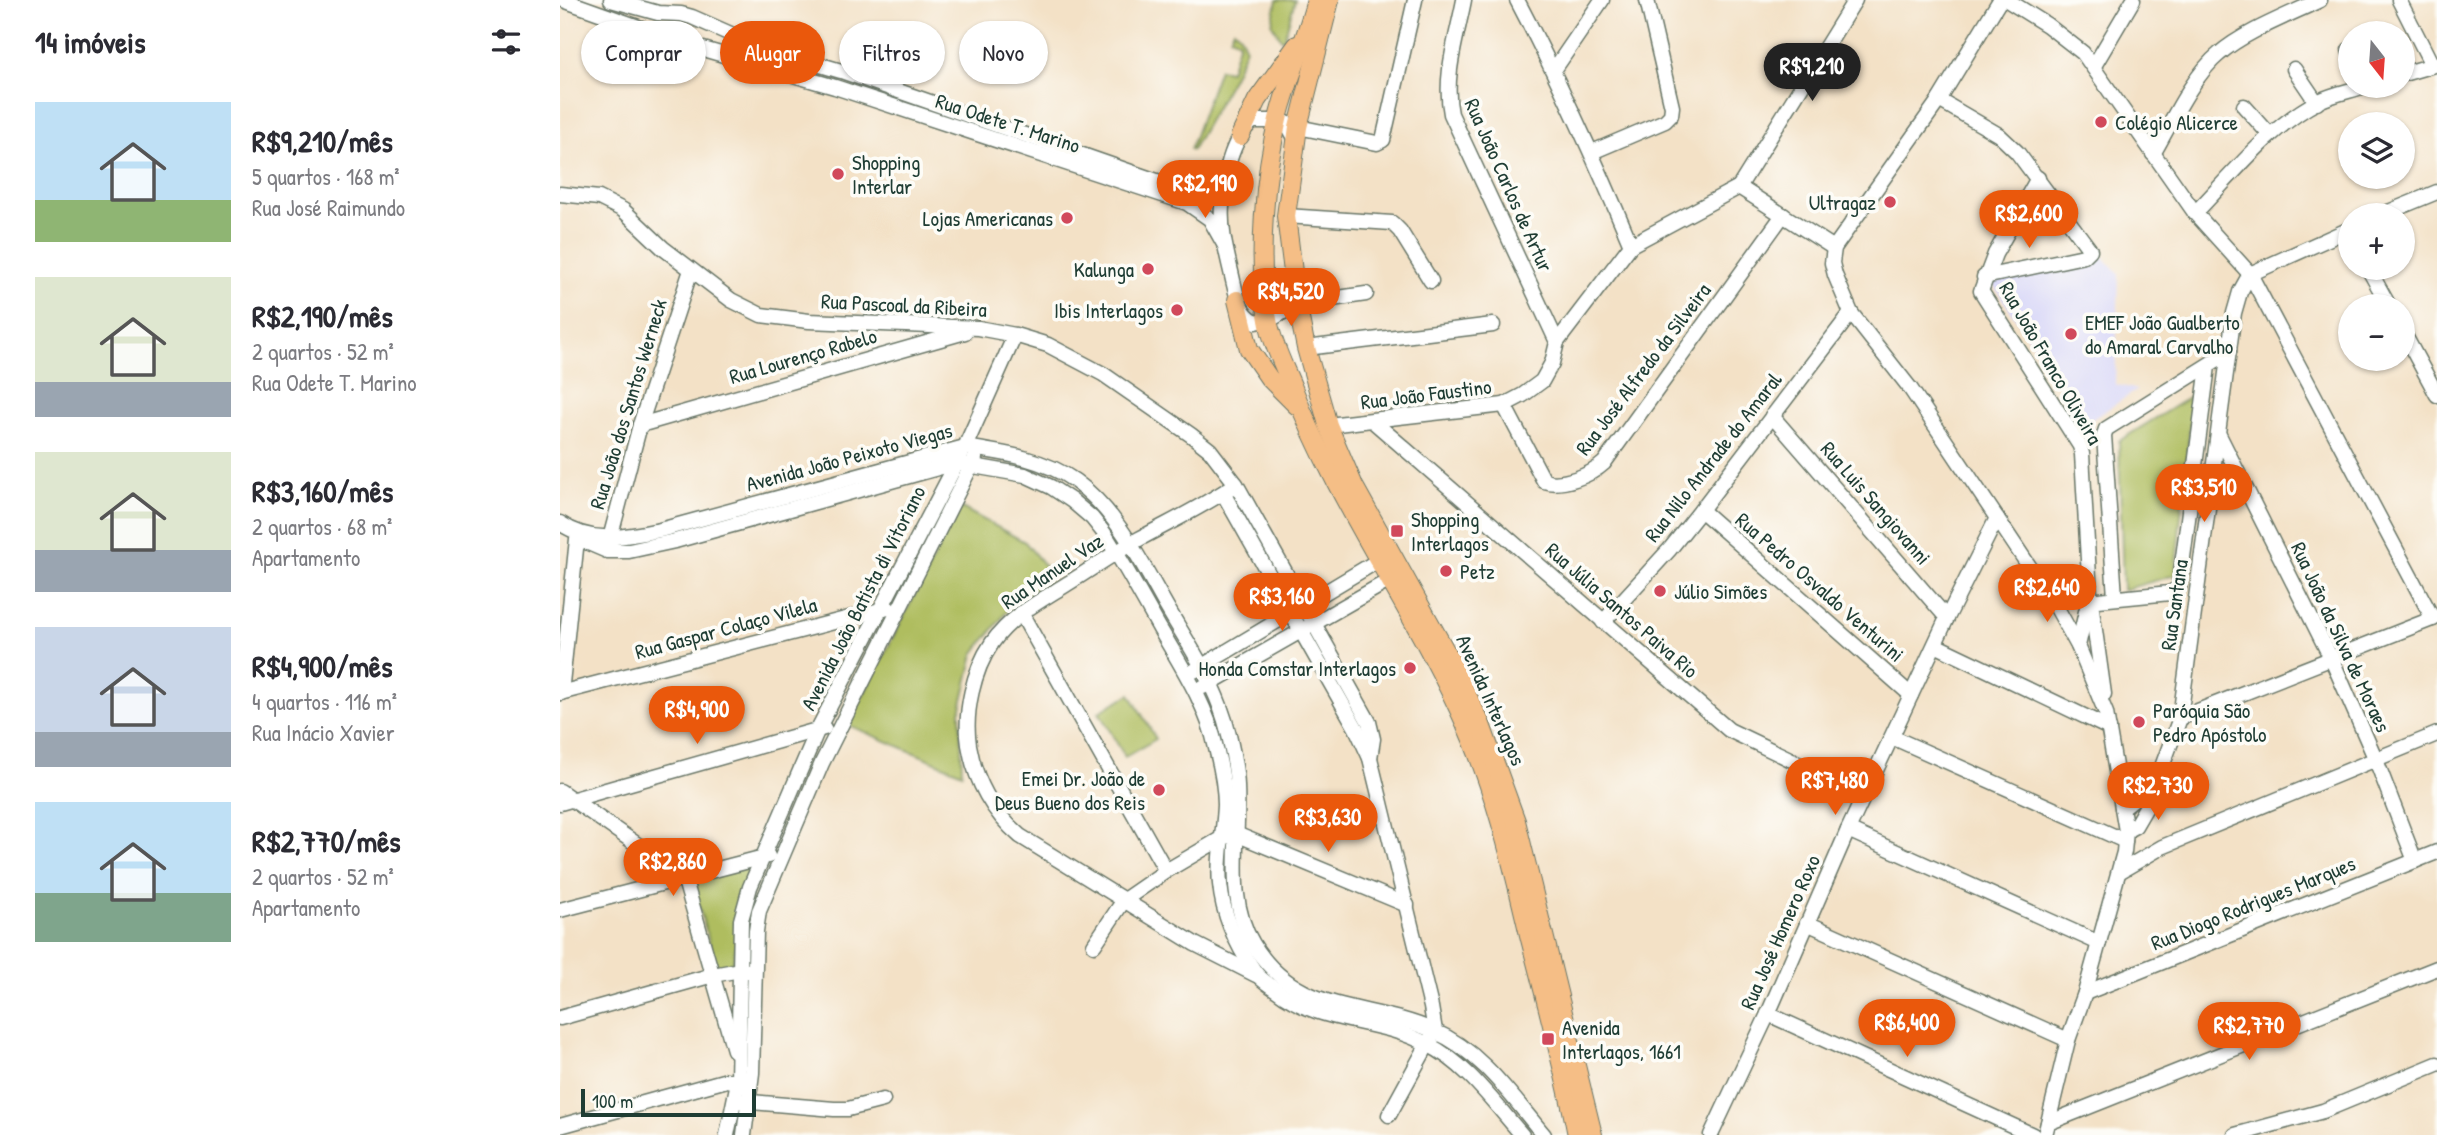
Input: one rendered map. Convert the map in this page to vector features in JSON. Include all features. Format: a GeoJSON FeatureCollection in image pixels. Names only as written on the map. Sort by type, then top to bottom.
{"type":"FeatureCollection","features":[{"type":"Feature","properties":{"kind":"main road","name":"Avenida Interlagos"},"geometry":{"type":"LineString","coordinates":[[1316,0],[1278,121],[1264,209],[1268,320],[1302,411],[1340,494],[1451,692],[1490,789],[1507,838],[1577,1135]]}},
{"type":"Feature","properties":{"kind":"main road","name":"Avenida Interlagos"},"geometry":{"type":"LineString","coordinates":[[1330,0],[1297,134],[1286,216],[1297,304],[1306,348],[1328,425],[1354,486],[1450,659],[1500,774],[1519,833],[1593,1135]]}},
{"type":"Feature","properties":{"kind":"main road"},"geometry":{"type":"LineString","coordinates":[[1240,136],[1257,100],[1308,31]]}},
{"type":"Feature","properties":{"kind":"main road"},"geometry":{"type":"LineString","coordinates":[[1237,300],[1249,349],[1269,378],[1302,411]]}},
{"type":"Feature","properties":{"kind":"street","name":"Rua Odete T. Marino"},"geometry":{"type":"LineString","coordinates":[[563,0],[623,21]]}},
{"type":"Feature","properties":{"kind":"street","name":"Rua Odete T. Marino"},"geometry":{"type":"LineString","coordinates":[[611,0],[658,13],[681,14],[720,28]]}},
{"type":"Feature","properties":{"kind":"street"},"geometry":{"type":"LineString","coordinates":[[1366,295],[1297,304],[1268,320],[1250,320],[1237,300],[1224,244],[1222,205],[1228,168],[1240,136],[1255,120],[1278,121],[1297,134],[1377,143],[1383,140],[1415,0]]}},
{"type":"Feature","properties":{"kind":"street","name":"Rua João Carlos de Artur"},"geometry":{"type":"LineString","coordinates":[[1464,0],[1449,77],[1451,114],[1557,342]]}},
{"type":"Feature","properties":{"kind":"street"},"geometry":{"type":"LineString","coordinates":[[1517,0],[1554,70],[1631,245]]}},
{"type":"Feature","properties":{"kind":"street"},"geometry":{"type":"LineString","coordinates":[[1592,152],[1665,121],[1671,115],[1672,107],[1647,0]]}},
{"type":"Feature","properties":{"kind":"street"},"geometry":{"type":"LineString","coordinates":[[1834,248],[1739,187],[1855,0]]}},
{"type":"Feature","properties":{"kind":"street"},"geometry":{"type":"LineString","coordinates":[[2000,0],[1939,100],[1834,248],[1832,263],[1851,313],[1910,388],[2057,608],[2078,646],[2107,720]]}},
{"type":"Feature","properties":{"kind":"street"},"geometry":{"type":"LineString","coordinates":[[2007,0],[2074,45],[2094,66],[2195,213],[2250,274],[2435,618],[2180,718]]}},
{"type":"Feature","properties":{"kind":"street"},"geometry":{"type":"LineString","coordinates":[[2094,66],[2133,0]]}},
{"type":"Feature","properties":{"kind":"street"},"geometry":{"type":"LineString","coordinates":[[2153,154],[2198,78],[2218,54],[2236,42],[2320,0]]}},
{"type":"Feature","properties":{"kind":"street"},"geometry":{"type":"LineString","coordinates":[[2399,0],[2435,64],[2415,70]]}},
{"type":"Feature","properties":{"kind":"street"},"geometry":{"type":"LineString","coordinates":[[1554,70],[1598,3]]}},
{"type":"Feature","properties":{"kind":"street"},"geometry":{"type":"LineString","coordinates":[[688,21],[691,17]]}},
{"type":"Feature","properties":{"kind":"street"},"geometry":{"type":"LineString","coordinates":[[706,36],[709,23]]}},
{"type":"Feature","properties":{"kind":"street","name":"Rua Odete T. Marino"},"geometry":{"type":"LineString","coordinates":[[825,66],[1183,190],[1191,191],[1208,186],[1228,168]]}},
{"type":"Feature","properties":{"kind":"street"},"geometry":{"type":"LineString","coordinates":[[2294,69],[2316,103]]}},
{"type":"Feature","properties":{"kind":"street","name":"Rua Odete T. Marino"},"geometry":{"type":"LineString","coordinates":[[825,84],[1187,203],[1210,219],[1224,244]]}},
{"type":"Feature","properties":{"kind":"street"},"geometry":{"type":"LineString","coordinates":[[2195,213],[2270,135],[2316,103],[2338,95]]}},
{"type":"Feature","properties":{"kind":"street"},"geometry":{"type":"LineString","coordinates":[[1939,100],[1999,135],[2017,152],[2090,251],[2084,256],[1984,277]]}},
{"type":"Feature","properties":{"kind":"street"},"geometry":{"type":"LineString","coordinates":[[2244,106],[2270,135]]}},
{"type":"Feature","properties":{"kind":"street"},"geometry":{"type":"LineString","coordinates":[[1984,277],[1994,254],[2038,178]]}},
{"type":"Feature","properties":{"kind":"street","name":"Rua João Faustino"},"geometry":{"type":"LineString","coordinates":[[1328,425],[1374,422],[1504,405],[1523,396],[1542,381],[1552,363],[1557,342],[1631,245],[1739,187]]}},
{"type":"Feature","properties":{"kind":"street"},"geometry":{"type":"LineString","coordinates":[[2410,203],[2437,192]]}},
{"type":"Feature","properties":{"kind":"street","name":"Rua Pascoal da Ribeira"},"geometry":{"type":"LineString","coordinates":[[560,194],[589,196],[611,202],[691,270],[731,300],[761,315],[809,321],[978,328],[1048,345],[1077,359],[1131,392],[1210,450],[1237,484],[1297,610]]}},
{"type":"Feature","properties":{"kind":"street","name":"Rua José Alfredo da Silveira"},"geometry":{"type":"LineString","coordinates":[[1504,405],[1545,481],[1552,483],[1571,479],[1597,470],[1783,215]]}},
{"type":"Feature","properties":{"kind":"street"},"geometry":{"type":"LineString","coordinates":[[1286,216],[1392,223],[1400,230],[1431,281]]}},
{"type":"Feature","properties":{"kind":"street"},"geometry":{"type":"LineString","coordinates":[[2250,274],[2338,236]]}},
{"type":"Feature","properties":{"kind":"street","name":"Rua João dos Santos Werneck"},"geometry":{"type":"LineString","coordinates":[[608,545],[640,425],[691,270]]}},
{"type":"Feature","properties":{"kind":"street","name":"Rua Santana"},"geometry":{"type":"LineString","coordinates":[[2125,841],[2149,802],[2180,718],[2236,303],[2250,274]]}},
{"type":"Feature","properties":{"kind":"street","name":"Rua João Franco Oliveira"},"geometry":{"type":"LineString","coordinates":[[1984,277],[1981,291],[2080,446],[2084,461],[2090,599],[2125,841]]}},
{"type":"Feature","properties":{"kind":"street","name":"Rua Nilo Andrade do Amaral"},"geometry":{"type":"LineString","coordinates":[[1603,622],[1670,549],[1851,313]]}},
{"type":"Feature","properties":{"kind":"street"},"geometry":{"type":"LineString","coordinates":[[901,325],[907,348]]}},
{"type":"Feature","properties":{"kind":"street"},"geometry":{"type":"LineString","coordinates":[[1306,348],[1493,325]]}},
{"type":"Feature","properties":{"kind":"street","name":"Rua Lourenço Rabelo"},"geometry":{"type":"LineString","coordinates":[[640,425],[978,328]]}},
{"type":"Feature","properties":{"kind":"street"},"geometry":{"type":"LineString","coordinates":[[972,448],[1015,335]]}},
{"type":"Feature","properties":{"kind":"street"},"geometry":{"type":"LineString","coordinates":[[2115,597],[2104,435],[2111,425],[2229,352]]}},
{"type":"Feature","properties":{"kind":"street"},"geometry":{"type":"LineString","coordinates":[[2415,354],[2437,395]]}},
{"type":"Feature","properties":{"kind":"street"},"geometry":{"type":"LineString","coordinates":[[2090,599],[2171,593],[2179,588],[2208,366]]}},
{"type":"Feature","properties":{"kind":"street","name":"Rua Luis Sangiovanni"},"geometry":{"type":"LineString","coordinates":[[1772,416],[1947,618]]}},
{"type":"Feature","properties":{"kind":"street","name":"Rua Júlia Santos Paiva Rio"},"geometry":{"type":"LineString","coordinates":[[1374,422],[1729,730],[1865,795]]}},
{"type":"Feature","properties":{"kind":"street","name":"Rua João da Silva de Moraes"},"geometry":{"type":"LineString","coordinates":[[2219,435],[2332,660],[2376,760],[2415,861]]}},
{"type":"Feature","properties":{"kind":"street","name":"Avenida João Batista di Vitoriano"},"geometry":{"type":"LineString","coordinates":[[744,1084],[738,1063],[741,919],[750,887],[818,729],[956,463],[972,448]]}},
{"type":"Feature","properties":{"kind":"street","name":"Avenida João Batista di Vitoriano"},"geometry":{"type":"LineString","coordinates":[[727,1135],[741,1101],[744,1084],[759,911],[822,763],[971,465],[972,448]]}},
{"type":"Feature","properties":{"kind":"street","name":"Avenida João Peixoto Viegas"},"geometry":{"type":"LineString","coordinates":[[560,525],[608,545],[972,448],[1007,453],[1030,460],[1075,481],[1113,518],[1130,544],[1202,666],[1221,709],[1236,774],[1235,870],[1241,916],[1252,943],[1269,966],[1306,994],[1332,1004],[1400,1019],[1432,1037],[1464,1049],[1482,1064],[1544,1135]]}},
{"type":"Feature","properties":{"kind":"street","name":"Avenida João Peixoto Viegas"},"geometry":{"type":"LineString","coordinates":[[560,525],[577,539],[629,551],[675,541],[956,463],[1024,475],[1051,486],[1092,518],[1116,553],[1195,691],[1212,732],[1222,776],[1225,804],[1220,886],[1225,912],[1232,934],[1257,975],[1290,1001],[1316,1012],[1340,1020],[1432,1037],[1522,1135]]}},
{"type":"Feature","properties":{"kind":"street","name":"Rua Manuel Vaz"},"geometry":{"type":"LineString","coordinates":[[1237,484],[1130,544],[1021,612],[1003,629],[981,662],[970,705],[967,732],[972,761],[988,800],[1006,824],[1020,836],[1195,944],[1257,975]]}},
{"type":"Feature","properties":{"kind":"street"},"geometry":{"type":"LineString","coordinates":[[1223,493],[1307,628],[1370,758],[1431,1007],[1432,1037],[1389,1115]]}},
{"type":"Feature","properties":{"kind":"street","name":"Rua Pedro Osvaldo Venturini"},"geometry":{"type":"LineString","coordinates":[[1701,510],[1911,695]]}},
{"type":"Feature","properties":{"kind":"street","name":"Rua José Homero Roxo"},"geometry":{"type":"LineString","coordinates":[[1711,1135],[1768,1014],[1848,830],[1997,518]]}},
{"type":"Feature","properties":{"kind":"street"},"geometry":{"type":"LineString","coordinates":[[561,693],[577,539]]}},
{"type":"Feature","properties":{"kind":"street"},"geometry":{"type":"LineString","coordinates":[[1187,675],[1379,560]]}},
{"type":"Feature","properties":{"kind":"street"},"geometry":{"type":"LineString","coordinates":[[1195,691],[1390,580]]}},
{"type":"Feature","properties":{"kind":"street","name":"Rua João Franco Oliveira"},"geometry":{"type":"LineString","coordinates":[[2078,646],[2090,599]]}},
{"type":"Feature","properties":{"kind":"street","name":"Rua Gaspar Colaço Vilela"},"geometry":{"type":"LineString","coordinates":[[561,693],[903,605]]}},
{"type":"Feature","properties":{"kind":"street"},"geometry":{"type":"LineString","coordinates":[[1021,612],[1166,871]]}},
{"type":"Feature","properties":{"kind":"street"},"geometry":{"type":"LineString","coordinates":[[1935,645],[2107,720]]}},
{"type":"Feature","properties":{"kind":"street"},"geometry":{"type":"LineString","coordinates":[[566,802],[842,724]]}},
{"type":"Feature","properties":{"kind":"street"},"geometry":{"type":"LineString","coordinates":[[2119,872],[2162,847],[2437,734]]}},
{"type":"Feature","properties":{"kind":"street"},"geometry":{"type":"LineString","coordinates":[[1892,737],[2125,841],[2162,847]]}},
{"type":"Feature","properties":{"kind":"street"},"geometry":{"type":"LineString","coordinates":[[2122,808],[2156,782]]}},
{"type":"Feature","properties":{"kind":"street"},"geometry":{"type":"LineString","coordinates":[[560,791],[566,802],[684,877],[738,1063]]}},
{"type":"Feature","properties":{"kind":"street"},"geometry":{"type":"LineString","coordinates":[[1848,830],[2099,943]]}},
{"type":"Feature","properties":{"kind":"street"},"geometry":{"type":"LineString","coordinates":[[1094,945],[1124,900],[1222,838],[1236,834],[1407,905]]}},
{"type":"Feature","properties":{"kind":"street"},"geometry":{"type":"LineString","coordinates":[[2047,1129],[2068,1040],[2085,993],[2125,841]]}},
{"type":"Feature","properties":{"kind":"street","name":"Rua Diogo Rodrigues Marques"},"geometry":{"type":"LineString","coordinates":[[2085,993],[2437,852]]}},
{"type":"Feature","properties":{"kind":"street"},"geometry":{"type":"LineString","coordinates":[[560,910],[763,855],[782,856]]}},
{"type":"Feature","properties":{"kind":"street"},"geometry":{"type":"LineString","coordinates":[[1807,923],[2068,1040]]}},
{"type":"Feature","properties":{"kind":"street"},"geometry":{"type":"LineString","coordinates":[[2047,1129],[2437,968]]}},
{"type":"Feature","properties":{"kind":"street"},"geometry":{"type":"LineString","coordinates":[[560,1018],[713,975],[740,970],[755,973]]}},
{"type":"Feature","properties":{"kind":"street"},"geometry":{"type":"LineString","coordinates":[[1768,1014],[2033,1135]]}},
{"type":"Feature","properties":{"kind":"street"},"geometry":{"type":"LineString","coordinates":[[2235,1135],[2323,1111],[2437,1064]]}},
{"type":"Feature","properties":{"kind":"street"},"geometry":{"type":"LineString","coordinates":[[560,1126],[727,1080],[744,1084]]}},
{"type":"Feature","properties":{"kind":"street"},"geometry":{"type":"LineString","coordinates":[[741,1101],[848,1109],[883,1100]]}},
{"type":"Feature","properties":{"kind":"street","name":"Avenida João Batista di Vitoriano"},"geometry":{"type":"LineString","coordinates":[[741,1101],[744,1135]]}},
{"type":"Feature","properties":{"kind":"shaded area","name":"EMEF João Gualberto do Amaral Carvalho"},"geometry":{"type":"Polygon","coordinates":[[[2099,252],[2119,274],[2115,384],[2137,390],[2085,424],[1992,283],[2090,260],[2099,252]]]}},
{"type":"Feature","properties":{"kind":"green space"},"geometry":{"type":"Polygon","coordinates":[[[1277,0],[1295,0],[1284,39],[1281,39],[1272,24],[1277,0]]]}},
{"type":"Feature","properties":{"kind":"green space"},"geometry":{"type":"Polygon","coordinates":[[[1234,29],[1246,48],[1192,150],[1190,149],[1219,69],[1230,71],[1239,41],[1230,37],[1234,29]]]}},
{"type":"Feature","properties":{"kind":"green space"},"geometry":{"type":"Polygon","coordinates":[[[2193,395],[2175,575],[2123,590],[2119,441],[2193,395]]]}},
{"type":"Feature","properties":{"kind":"green space"},"geometry":{"type":"Polygon","coordinates":[[[960,507],[1025,542],[1053,576],[1008,610],[974,654],[960,712],[962,773],[848,725],[960,507]]]}},
{"type":"Feature","properties":{"kind":"green space"},"geometry":{"type":"Polygon","coordinates":[[[1130,694],[1156,739],[1125,757],[1099,712],[1130,694]]]}},
{"type":"Feature","properties":{"kind":"green space"},"geometry":{"type":"Polygon","coordinates":[[[749,867],[733,962],[720,968],[716,965],[692,883],[749,867]]]}},
{"type":"Feature","properties":{"kind":"place","name":"Colégio Alicerce"},"geometry":{"type":"Point","coordinates":[2101,122]}},
{"type":"Feature","properties":{"kind":"place","name":"Shopping Interlar"},"geometry":{"type":"Point","coordinates":[838,174]}},
{"type":"Feature","properties":{"kind":"place","name":"Ultragaz"},"geometry":{"type":"Point","coordinates":[1890,202]}},
{"type":"Feature","properties":{"kind":"place","name":"Lojas Americanas"},"geometry":{"type":"Point","coordinates":[1067,218]}},
{"type":"Feature","properties":{"kind":"place","name":"Kalunga"},"geometry":{"type":"Point","coordinates":[1148,269]}},
{"type":"Feature","properties":{"kind":"place","name":"Ibis Interlagos"},"geometry":{"type":"Point","coordinates":[1177,310]}},
{"type":"Feature","properties":{"kind":"place","name":"EMEF João Gualberto do Amaral Carvalho"},"geometry":{"type":"Point","coordinates":[2071,334]}},
{"type":"Feature","properties":{"kind":"place","name":"Shopping Interlagos"},"geometry":{"type":"Point","coordinates":[1397,531]}},
{"type":"Feature","properties":{"kind":"place","name":"Petz"},"geometry":{"type":"Point","coordinates":[1446,571]}},
{"type":"Feature","properties":{"kind":"place","name":"Júlio Simões"},"geometry":{"type":"Point","coordinates":[1660,591]}},
{"type":"Feature","properties":{"kind":"place","name":"Honda Comstar Interlagos"},"geometry":{"type":"Point","coordinates":[1410,668]}},
{"type":"Feature","properties":{"kind":"place","name":"Paróquia São Pedro Apóstolo"},"geometry":{"type":"Point","coordinates":[2139,722]}},
{"type":"Feature","properties":{"kind":"place","name":"Emei Dr. João de Deus Bueno dos Reis"},"geometry":{"type":"Point","coordinates":[1159,790]}},
{"type":"Feature","properties":{"kind":"place","name":"Avenida Interlagos, 1661"},"geometry":{"type":"Point","coordinates":[1548,1039]}}]}
